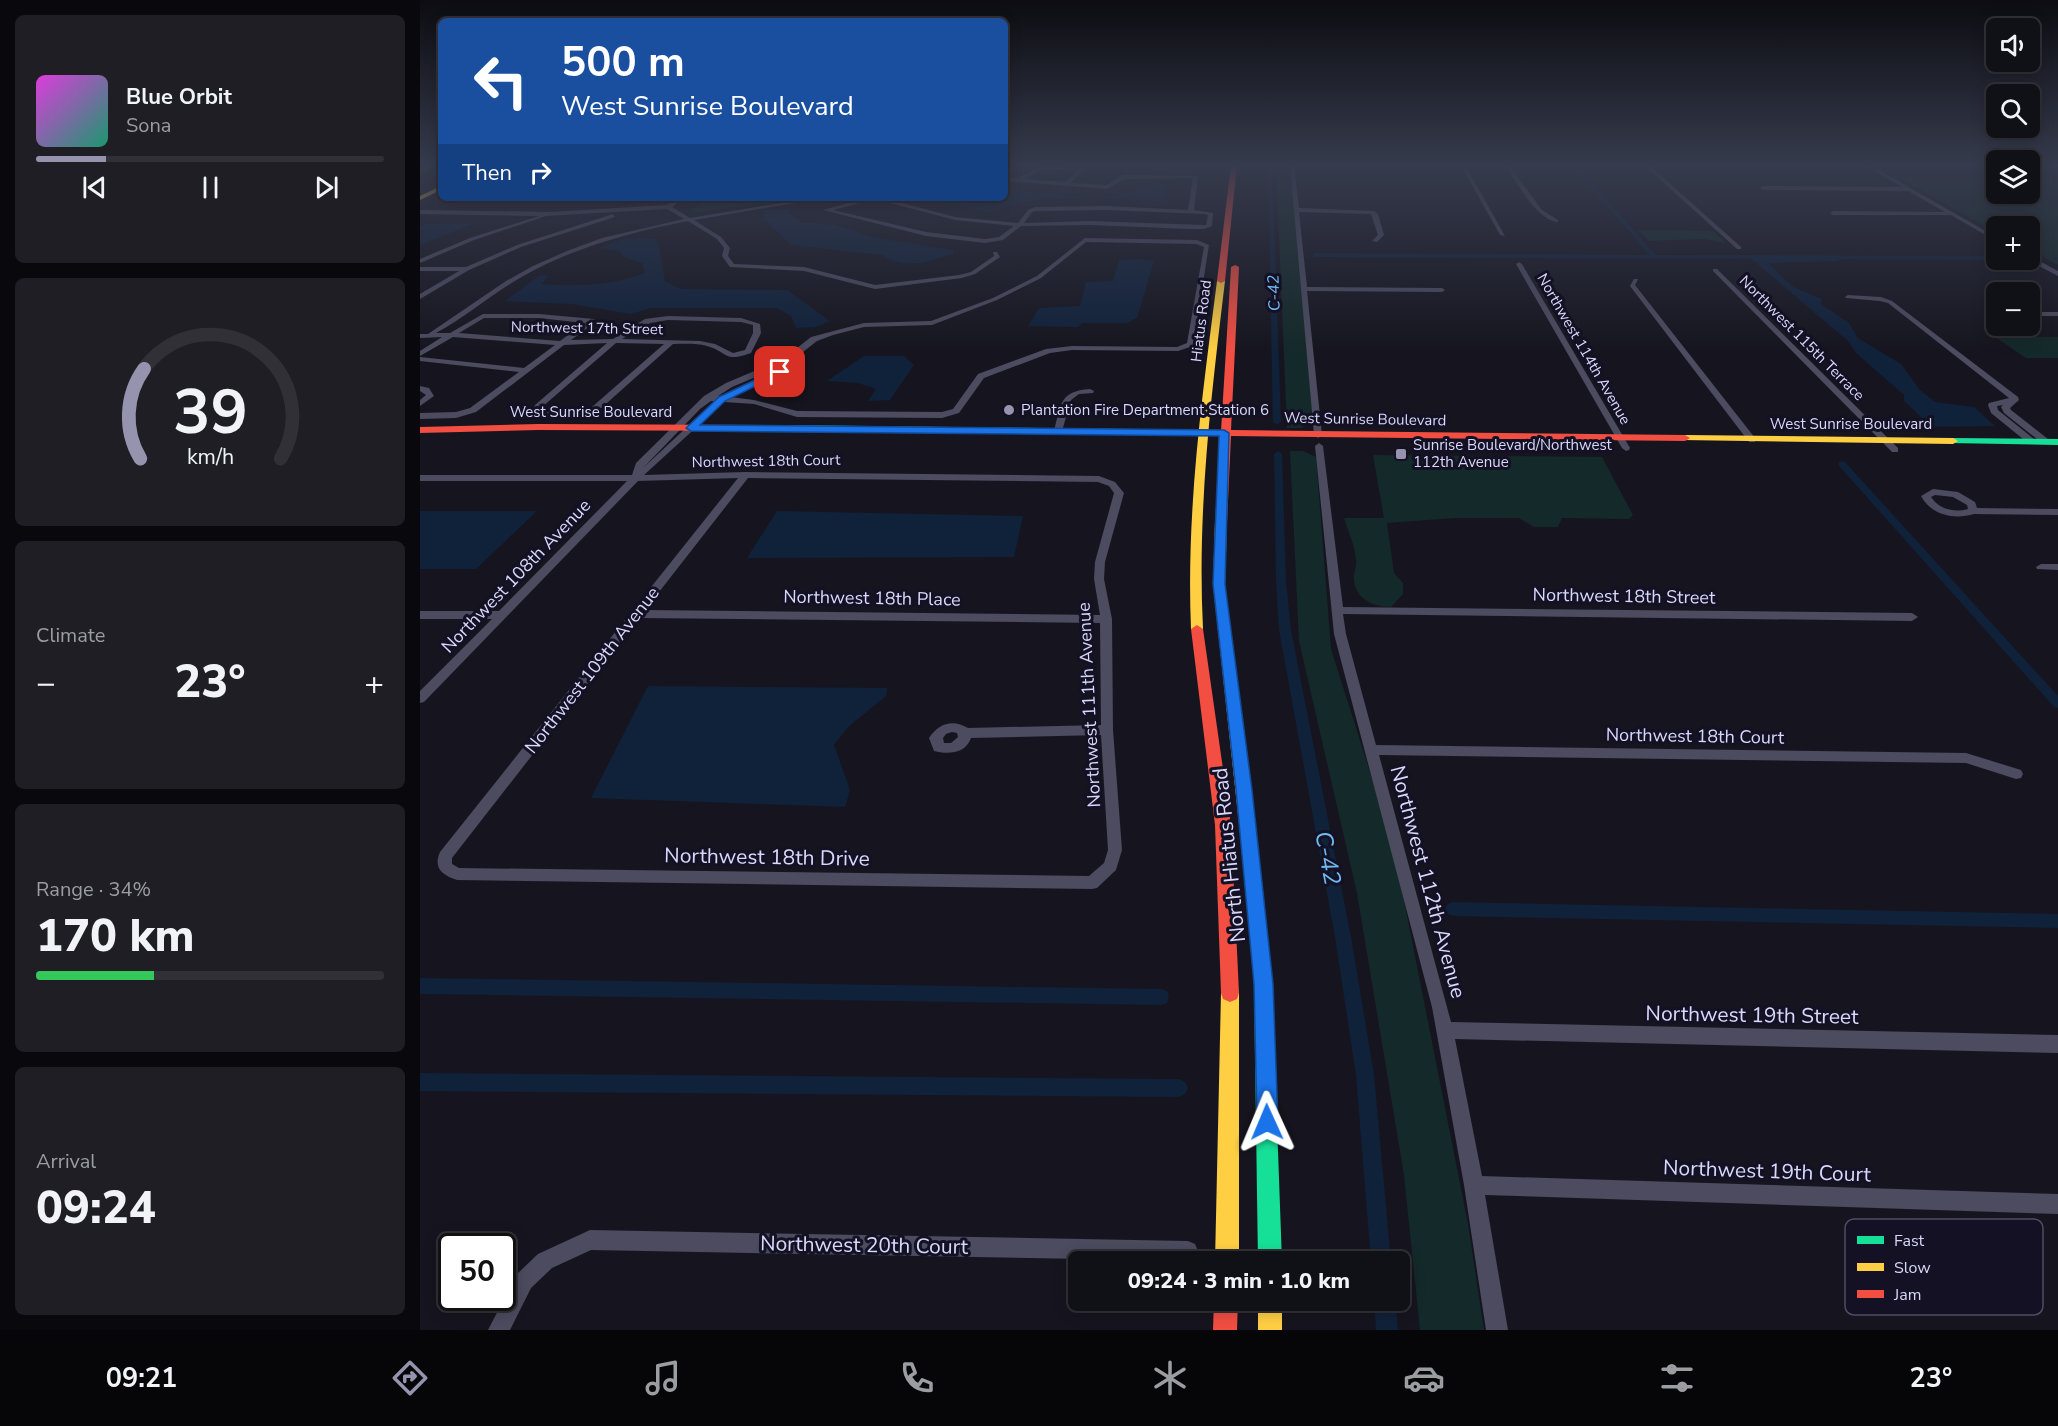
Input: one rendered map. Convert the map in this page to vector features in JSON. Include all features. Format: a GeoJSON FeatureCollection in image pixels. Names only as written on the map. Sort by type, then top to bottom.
{"type":"FeatureCollection","features":[{"type":"Feature","properties":{"kind":"main road","name":"Hiatus Road"},"geometry":{"type":"LineString","coordinates":[[1204,439],[1227,227]]}},
{"type":"Feature","properties":{"kind":"main road","name":"Hiatus Road"},"geometry":{"type":"LineString","coordinates":[[1224,439],[1238,227]]}},
{"type":"Feature","properties":{"kind":"main road","name":"West Sunrise Boulevard"},"geometry":{"type":"LineString","coordinates":[[420,441],[672,436],[691,428],[1058,431],[1204,439]]}},
{"type":"Feature","properties":{"kind":"main road","name":"West Sunrise Boulevard"},"geometry":{"type":"LineString","coordinates":[[420,430],[672,436],[1891,445],[2045,441]]}},
{"type":"Feature","properties":{"kind":"main road","name":"North Hiatus Road"},"geometry":{"type":"LineString","coordinates":[[1204,439],[1195,579],[1200,648],[1223,823],[1232,984],[1227,1251]]}},
{"type":"Feature","properties":{"kind":"main road","name":"North Hiatus Road"},"geometry":{"type":"LineString","coordinates":[[1224,439],[1219,584],[1244,790],[1263,984],[1270,1251]]}},
{"type":"Feature","properties":{"kind":"main road","name":"West Sunrise Boulevard"},"geometry":{"type":"LineString","coordinates":[[1623,443],[1752,440],[2058,451]]}},
{"type":"Feature","properties":{"kind":"main road"},"geometry":{"type":"LineString","coordinates":[[1225,1330],[1226,1311]]}},
{"type":"Feature","properties":{"kind":"main road"},"geometry":{"type":"LineString","coordinates":[[1270,1311],[1270,1330]]}},
{"type":"Feature","properties":{"kind":"street"},"geometry":{"type":"LineString","coordinates":[[420,261],[472,239],[509,227]]}},
{"type":"Feature","properties":{"kind":"street"},"geometry":{"type":"LineString","coordinates":[[420,297],[467,269],[519,246],[578,227]]}},
{"type":"Feature","properties":{"kind":"street"},"geometry":{"type":"LineString","coordinates":[[422,335],[506,276],[545,257],[596,238],[644,227]]}},
{"type":"Feature","properties":{"kind":"street"},"geometry":{"type":"LineString","coordinates":[[704,227],[719,237],[727,248],[725,256],[732,266],[816,270],[865,286],[960,277],[998,257],[995,253]]}},
{"type":"Feature","properties":{"kind":"street"},"geometry":{"type":"LineString","coordinates":[[897,227],[926,234],[993,241],[1001,239],[1016,227]]}},
{"type":"Feature","properties":{"kind":"street","name":"Northwest 112th Avenue"},"geometry":{"type":"LineString","coordinates":[[1298,227],[1336,610],[1445,1030],[1474,1185],[1497,1330]]}},
{"type":"Feature","properties":{"kind":"street"},"geometry":{"type":"LineString","coordinates":[[1375,241],[1381,235],[1379,227]]}},
{"type":"Feature","properties":{"kind":"street"},"geometry":{"type":"LineString","coordinates":[[1498,227],[1503,235]]}},
{"type":"Feature","properties":{"kind":"street"},"geometry":{"type":"LineString","coordinates":[[1716,227],[1739,248]]}},
{"type":"Feature","properties":{"kind":"street","name":"Northwest 108th Avenue"},"geometry":{"type":"LineString","coordinates":[[636,477],[639,465],[672,436],[707,398],[729,385],[786,361],[814,339],[864,325],[932,323],[995,299],[1039,277],[1085,240],[1202,243],[1207,246],[1191,344],[1178,349],[1072,348],[1049,351],[981,376],[956,411],[942,415],[797,414],[783,412],[770,405],[722,399]]}},
{"type":"Feature","properties":{"kind":"street","name":"Northwest 114th Avenue"},"geometry":{"type":"LineString","coordinates":[[1519,264],[1623,443]]}},
{"type":"Feature","properties":{"kind":"street"},"geometry":{"type":"LineString","coordinates":[[2040,264],[2058,274]]}},
{"type":"Feature","properties":{"kind":"street"},"geometry":{"type":"LineString","coordinates":[[420,269],[467,269]]}},
{"type":"Feature","properties":{"kind":"street","name":"Northwest 115th Terrace"},"geometry":{"type":"LineString","coordinates":[[1715,270],[1891,445]]}},
{"type":"Feature","properties":{"kind":"street"},"geometry":{"type":"LineString","coordinates":[[1636,280],[1632,285],[1752,440]]}},
{"type":"Feature","properties":{"kind":"street"},"geometry":{"type":"LineString","coordinates":[[1304,289],[1442,290]]}},
{"type":"Feature","properties":{"kind":"street"},"geometry":{"type":"LineString","coordinates":[[1848,297],[1881,299],[1890,302],[2014,399]]}},
{"type":"Feature","properties":{"kind":"street"},"geometry":{"type":"LineString","coordinates":[[2040,314],[2058,314]]}},
{"type":"Feature","properties":{"kind":"street"},"geometry":{"type":"LineString","coordinates":[[420,354],[483,316],[538,316],[591,321],[466,413],[420,416]]}},
{"type":"Feature","properties":{"kind":"street","name":"Northwest 17th Street"},"geometry":{"type":"LineString","coordinates":[[422,335],[562,343],[615,341],[702,343],[713,345],[724,354],[741,354],[748,351],[757,333],[756,324],[747,321],[647,321],[615,341]]}},
{"type":"Feature","properties":{"kind":"street"},"geometry":{"type":"LineString","coordinates":[[615,341],[551,394],[538,407],[540,413],[577,413],[595,409],[671,342]]}},
{"type":"Feature","properties":{"kind":"street"},"geometry":{"type":"LineString","coordinates":[[420,359],[525,370]]}},
{"type":"Feature","properties":{"kind":"street","name":"Northwest 108th Avenue"},"geometry":{"type":"LineString","coordinates":[[691,428],[722,399],[780,372],[786,361]]}},
{"type":"Feature","properties":{"kind":"street"},"geometry":{"type":"LineString","coordinates":[[420,388],[426,390],[430,396],[420,404]]}},
{"type":"Feature","properties":{"kind":"street"},"geometry":{"type":"LineString","coordinates":[[1058,431],[1067,399],[1077,392],[1090,391]]}},
{"type":"Feature","properties":{"kind":"street"},"geometry":{"type":"LineString","coordinates":[[707,398],[722,399]]}},
{"type":"Feature","properties":{"kind":"street"},"geometry":{"type":"LineString","coordinates":[[2014,399],[1992,405],[1994,411],[2004,420],[2045,441]]}},
{"type":"Feature","properties":{"kind":"street"},"geometry":{"type":"LineString","coordinates":[[2014,399],[2016,402],[2005,407],[2045,441]]}},
{"type":"Feature","properties":{"kind":"street"},"geometry":{"type":"LineString","coordinates":[[2004,420],[2018,420]]}},
{"type":"Feature","properties":{"kind":"street","name":"Northwest 108th Avenue"},"geometry":{"type":"LineString","coordinates":[[420,699],[499,615],[636,477],[654,466],[672,436]]}},
{"type":"Feature","properties":{"kind":"street","name":"Northwest 18th Court"},"geometry":{"type":"LineString","coordinates":[[420,478],[745,475],[1099,479],[1112,484]]}},
{"type":"Feature","properties":{"kind":"street","name":"Northwest 109th Avenue"},"geometry":{"type":"LineString","coordinates":[[445,867],[445,856],[638,614],[745,475]]}},
{"type":"Feature","properties":{"kind":"street","name":"Northwest 111th Avenue"},"geometry":{"type":"LineString","coordinates":[[1092,883],[1111,866],[1115,850],[1107,730],[1106,619],[1100,579],[1100,562],[1119,493],[1112,484]]}},
{"type":"Feature","properties":{"kind":"street"},"geometry":{"type":"LineString","coordinates":[[1973,511],[2058,512]]}},
{"type":"Feature","properties":{"kind":"street"},"geometry":{"type":"LineString","coordinates":[[2041,567],[2058,567]]}},
{"type":"Feature","properties":{"kind":"street","name":"Northwest 18th Street"},"geometry":{"type":"LineString","coordinates":[[1336,610],[1912,617]]}},
{"type":"Feature","properties":{"kind":"street","name":"Northwest 18th Place"},"geometry":{"type":"LineString","coordinates":[[638,614],[1106,619]]}},
{"type":"Feature","properties":{"kind":"street"},"geometry":{"type":"LineString","coordinates":[[420,615],[499,615]]}},
{"type":"Feature","properties":{"kind":"street"},"geometry":{"type":"LineString","coordinates":[[965,733],[1107,730]]}},
{"type":"Feature","properties":{"kind":"street","name":"Northwest 18th Court"},"geometry":{"type":"LineString","coordinates":[[1372,750],[1965,758],[2016,774]]}},
{"type":"Feature","properties":{"kind":"street","name":"Northwest 18th Drive"},"geometry":{"type":"LineString","coordinates":[[445,867],[457,874],[1092,883]]}},
{"type":"Feature","properties":{"kind":"street","name":"Northwest 19th Street"},"geometry":{"type":"LineString","coordinates":[[1445,1030],[2058,1044]]}},
{"type":"Feature","properties":{"kind":"street","name":"Northwest 19th Court"},"geometry":{"type":"LineString","coordinates":[[1474,1185],[2058,1204]]}},
{"type":"Feature","properties":{"kind":"street","name":"Northwest 20th Court"},"geometry":{"type":"LineString","coordinates":[[499,1330],[524,1281],[545,1261],[590,1240],[1188,1251]]}},
{"type":"Feature","properties":{"kind":"green space"},"geometry":{"type":"Polygon","coordinates":[[[1279,227],[1296,227],[1313,422],[1301,428],[1287,428],[1279,227]]]}},
{"type":"Feature","properties":{"kind":"green space"},"geometry":{"type":"Polygon","coordinates":[[[2040,227],[2058,227],[2058,265],[2040,255],[2040,227]]]}},
{"type":"Feature","properties":{"kind":"green space"},"geometry":{"type":"Polygon","coordinates":[[[1638,230],[1713,231],[1726,243],[1704,239],[1649,241],[1638,230]]]}},
{"type":"Feature","properties":{"kind":"green space"},"geometry":{"type":"Polygon","coordinates":[[[1995,337],[2058,337],[2058,358],[2026,358],[1995,337]]]}},
{"type":"Feature","properties":{"kind":"green space"},"geometry":{"type":"Polygon","coordinates":[[[1290,451],[1303,451],[1316,457],[1331,649],[1393,845],[1468,1224],[1484,1330],[1420,1330],[1404,1175],[1357,893],[1299,641],[1290,451]]]}},
{"type":"Feature","properties":{"kind":"green space"},"geometry":{"type":"Polygon","coordinates":[[[1373,455],[1602,457],[1633,515],[1629,519],[1562,518],[1558,527],[1534,527],[1519,518],[1455,518],[1387,523],[1394,573],[1403,583],[1403,594],[1391,607],[1384,607],[1370,603],[1356,589],[1355,554],[1344,518],[1384,518],[1373,455]]]}},
{"type":"Feature","properties":{"kind":"water"},"geometry":{"type":"Polygon","coordinates":[[[420,227],[465,227],[420,245],[420,227]]]}},
{"type":"Feature","properties":{"kind":"water"},"geometry":{"type":"Polygon","coordinates":[[[772,227],[842,227],[876,238],[953,250],[953,254],[926,262],[908,264],[882,255],[791,245],[772,227]]]}},
{"type":"Feature","properties":{"kind":"water"},"geometry":{"type":"Polygon","coordinates":[[[623,239],[655,239],[659,246],[665,281],[680,289],[787,290],[830,321],[816,327],[796,328],[791,316],[777,308],[650,308],[631,314],[572,304],[505,301],[540,275],[548,275],[542,284],[581,285],[607,283],[645,273],[642,263],[625,258],[619,251],[599,248],[623,239]]]}},
{"type":"Feature","properties":{"kind":"water"},"geometry":{"type":"Polygon","coordinates":[[[1749,257],[1839,258],[1838,261],[1768,263],[1793,287],[1822,299],[1821,304],[1849,323],[1858,338],[1901,364],[1920,390],[1935,402],[1974,407],[1995,426],[1932,427],[1904,401],[1904,395],[1856,353],[1848,341],[1749,257]]]}},
{"type":"Feature","properties":{"kind":"water"},"geometry":{"type":"Polygon","coordinates":[[[1119,260],[1154,261],[1137,318],[1127,323],[1082,323],[1078,327],[1028,326],[1039,308],[1080,306],[1086,282],[1113,281],[1119,260]]]}},
{"type":"Feature","properties":{"kind":"water"},"geometry":{"type":"Polygon","coordinates":[[[864,356],[904,356],[914,365],[890,400],[868,401],[876,389],[858,383],[827,381],[864,356]]]}},
{"type":"Feature","properties":{"kind":"water"},"geometry":{"type":"Polygon","coordinates":[[[420,511],[537,511],[476,569],[420,569],[420,511]]]}},
{"type":"Feature","properties":{"kind":"water"},"geometry":{"type":"Polygon","coordinates":[[[777,511],[1023,516],[1014,557],[747,558],[777,511]]]}},
{"type":"Feature","properties":{"kind":"water"},"geometry":{"type":"Polygon","coordinates":[[[648,686],[887,688],[886,696],[848,727],[834,745],[850,790],[845,807],[591,798],[648,686]]]}},
{"type":"Feature","properties":{"kind":"waterway","name":"C-42"},"geometry":{"type":"LineString","coordinates":[[1272,227],[1277,422]]}},
{"type":"Feature","properties":{"kind":"waterway"},"geometry":{"type":"LineString","coordinates":[[1628,227],[1655,256]]}},
{"type":"Feature","properties":{"kind":"waterway"},"geometry":{"type":"LineString","coordinates":[[1315,255],[1655,256]]}},
{"type":"Feature","properties":{"kind":"waterway"},"geometry":{"type":"LineString","coordinates":[[1655,256],[1986,258]]}},
{"type":"Feature","properties":{"kind":"waterway"},"geometry":{"type":"LineString","coordinates":[[2050,259],[2058,259]]}},
{"type":"Feature","properties":{"kind":"waterway","name":"C-42"},"geometry":{"type":"LineString","coordinates":[[1278,454],[1281,581],[1285,630],[1343,937],[1365,1075],[1380,1251]]}},
{"type":"Feature","properties":{"kind":"waterway"},"geometry":{"type":"LineString","coordinates":[[1842,464],[2058,704]]}},
{"type":"Feature","properties":{"kind":"waterway"},"geometry":{"type":"LineString","coordinates":[[1453,909],[2058,921]]}},
{"type":"Feature","properties":{"kind":"waterway"},"geometry":{"type":"LineString","coordinates":[[420,986],[1161,997]]}},
{"type":"Feature","properties":{"kind":"waterway"},"geometry":{"type":"LineString","coordinates":[[420,1082],[1179,1088]]}},
{"type":"Feature","properties":{"kind":"waterway","name":"C-42"},"geometry":{"type":"LineString","coordinates":[[1385,1311],[1387,1330]]}},
{"type":"Feature","properties":{"kind":"traffic: fast"},"geometry":{"type":"LineString","coordinates":[[780,428],[1223,433]]}},
{"type":"Feature","properties":{"kind":"traffic: fast"},"geometry":{"type":"LineString","coordinates":[[1953,441],[2058,442]]}},
{"type":"Feature","properties":{"kind":"traffic: fast"},"geometry":{"type":"LineString","coordinates":[[1253,879],[1263,984],[1270,1251]]}},
{"type":"Feature","properties":{"kind":"traffic: slow"},"geometry":{"type":"LineString","coordinates":[[1197,629],[1195,585],[1197,498],[1221,281]]}},
{"type":"Feature","properties":{"kind":"traffic: slow"},"geometry":{"type":"LineString","coordinates":[[1685,438],[1953,441]]}},
{"type":"Feature","properties":{"kind":"traffic: slow"},"geometry":{"type":"LineString","coordinates":[[1221,522],[1219,584],[1253,879]]}},
{"type":"Feature","properties":{"kind":"traffic: slow"},"geometry":{"type":"LineString","coordinates":[[1227,1251],[1230,993]]}},
{"type":"Feature","properties":{"kind":"traffic: slow"},"geometry":{"type":"LineString","coordinates":[[1270,1311],[1270,1330]]}},
{"type":"Feature","properties":{"kind":"traffic: jam"},"geometry":{"type":"LineString","coordinates":[[1221,281],[1227,227]]}},
{"type":"Feature","properties":{"kind":"traffic: jam"},"geometry":{"type":"LineString","coordinates":[[1221,522],[1235,267]]}},
{"type":"Feature","properties":{"kind":"traffic: jam"},"geometry":{"type":"LineString","coordinates":[[420,430],[538,427],[780,428]]}},
{"type":"Feature","properties":{"kind":"traffic: jam"},"geometry":{"type":"LineString","coordinates":[[1223,433],[1685,438]]}},
{"type":"Feature","properties":{"kind":"traffic: jam"},"geometry":{"type":"LineString","coordinates":[[1197,629],[1223,825],[1230,993]]}},
{"type":"Feature","properties":{"kind":"traffic: jam"},"geometry":{"type":"LineString","coordinates":[[1225,1330],[1226,1311]]}},
{"type":"Feature","properties":{"kind":"place","name":"Plantation Fire Department Station 6"},"geometry":{"type":"Point","coordinates":[1009,410]}},
{"type":"Feature","properties":{"kind":"place","name":"Sunrise Boulevard/Northwest 112th Avenue"},"geometry":{"type":"Point","coordinates":[1401,454]}},
{"type":"Feature","properties":{"kind":"route"},"geometry":{"type":"LineString","coordinates":[[780,372],[741,388],[722,399],[691,428],[1224,433],[1219,584],[1244,790],[1263,984],[1267,1122]]}}]}
